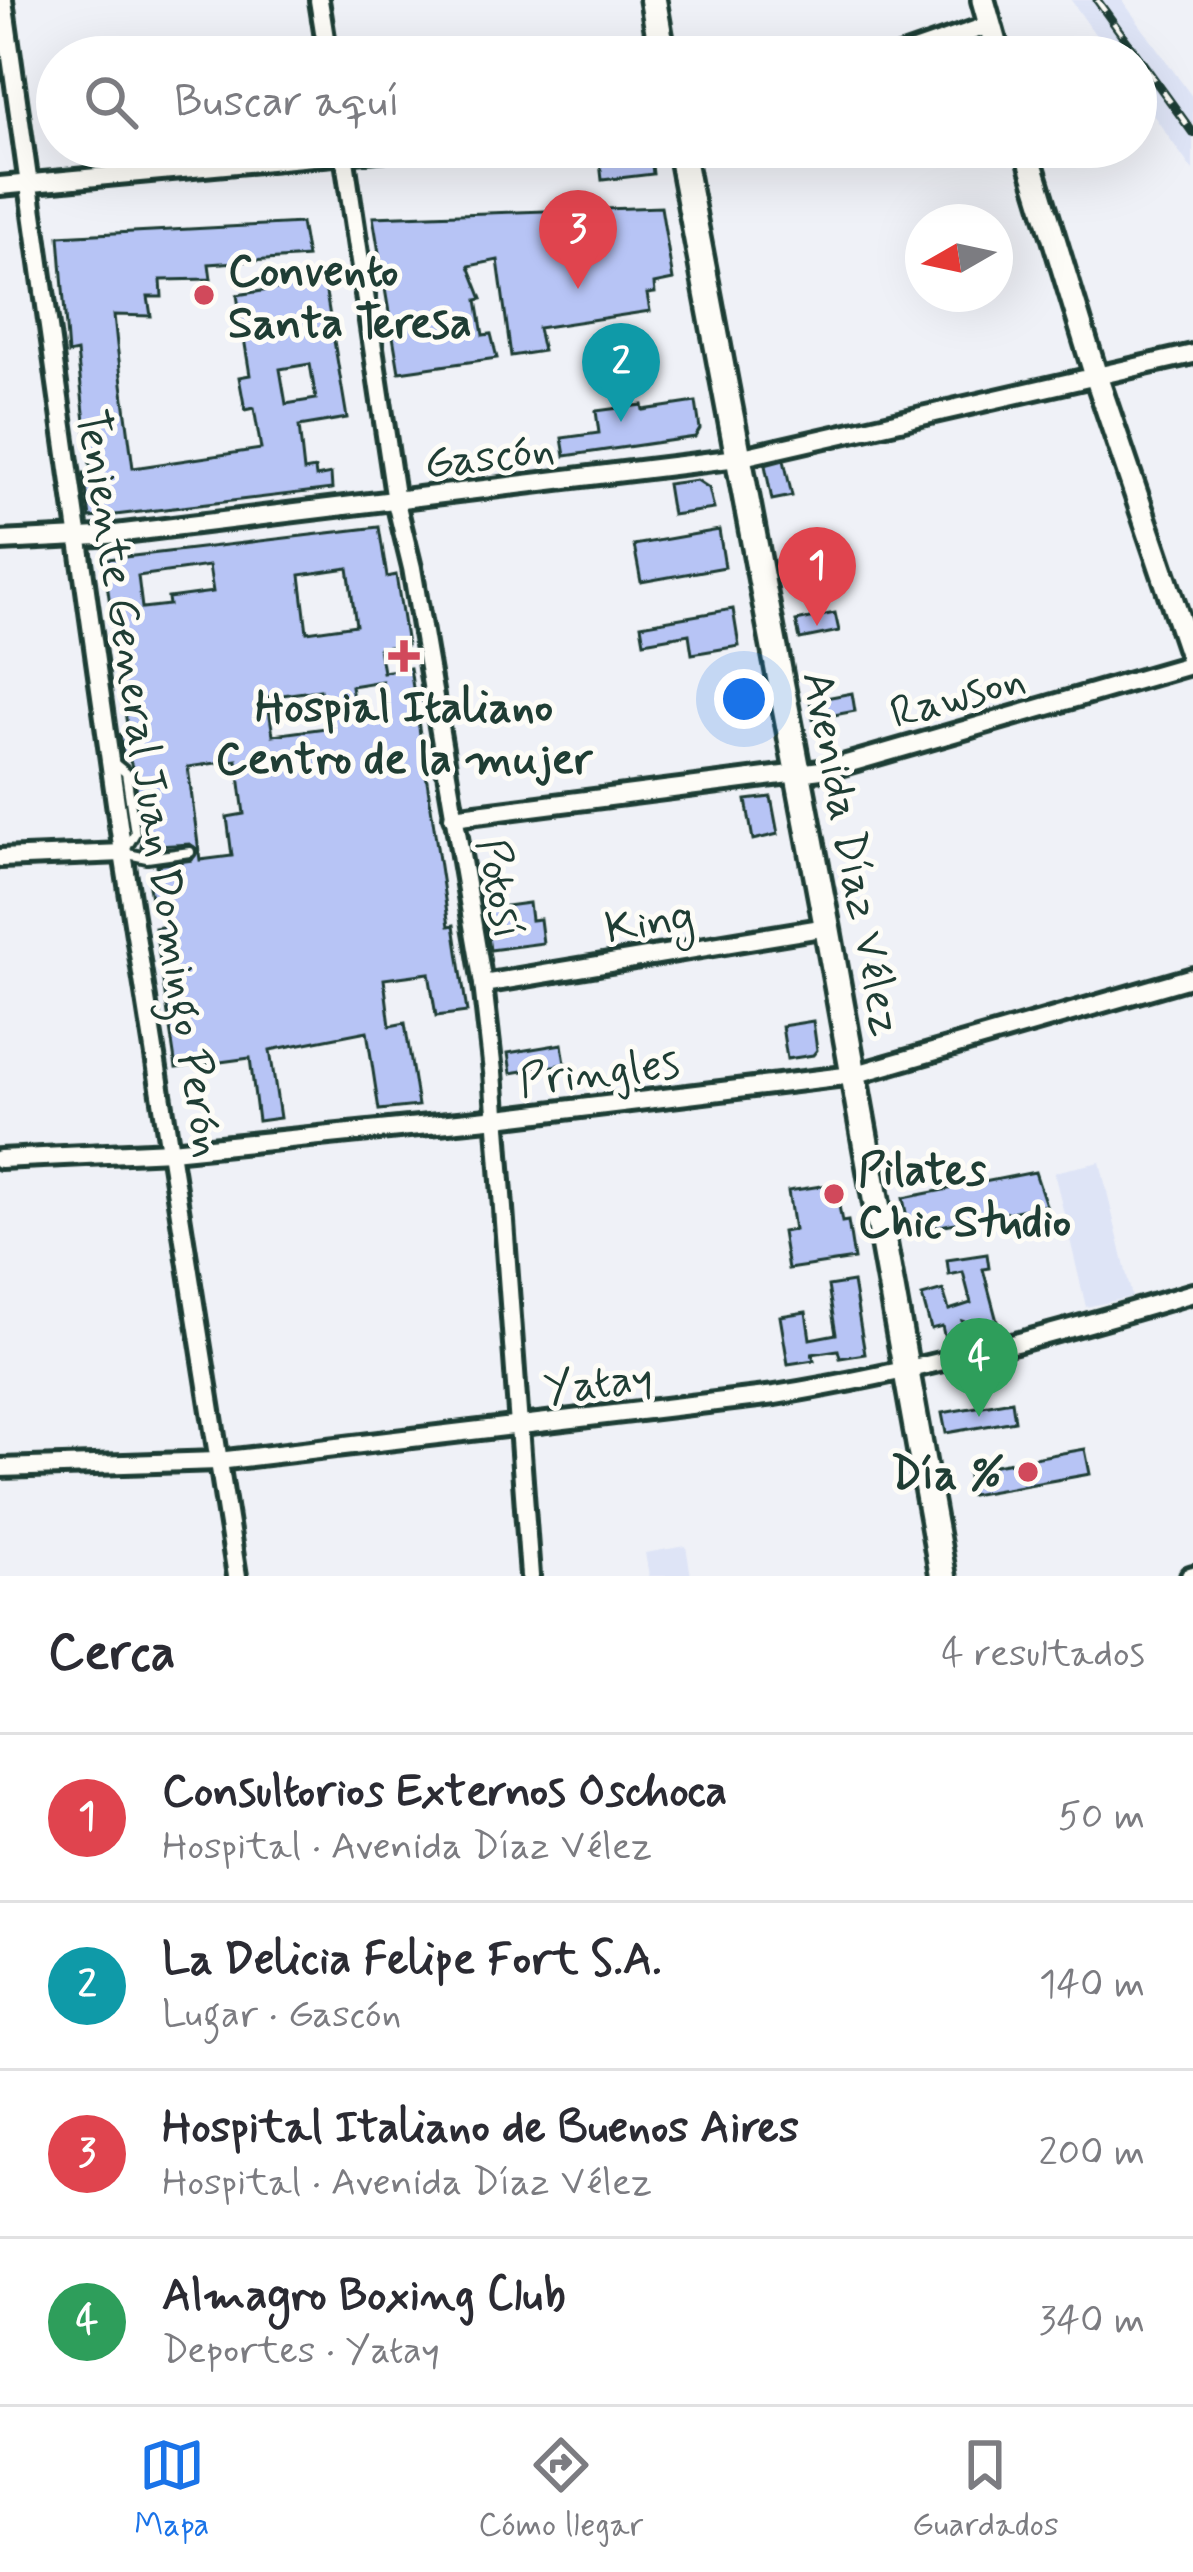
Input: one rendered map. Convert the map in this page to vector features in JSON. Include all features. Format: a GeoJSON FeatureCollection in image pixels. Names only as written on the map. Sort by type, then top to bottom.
{"type":"FeatureCollection","features":[{"type":"Feature","properties":{"kind":"main road"},"geometry":{"type":"LineString","coordinates":[[653,0],[659,36]]}},
{"type":"Feature","properties":{"kind":"main road","name":"Avenida Díaz Vélez"},"geometry":{"type":"LineString","coordinates":[[684,168],[943,1576]]}},
{"type":"Feature","properties":{"kind":"street","name":"Teniente General Juan Domingo Perón"},"geometry":{"type":"LineString","coordinates":[[3,0],[123,853],[238,1576]]}},
{"type":"Feature","properties":{"kind":"street"},"geometry":{"type":"LineString","coordinates":[[319,0],[325,36]]}},
{"type":"Feature","properties":{"kind":"street"},"geometry":{"type":"LineString","coordinates":[[983,0],[992,36]]}},
{"type":"Feature","properties":{"kind":"street"},"geometry":{"type":"LineString","coordinates":[[957,36],[989,25]]}},
{"type":"Feature","properties":{"kind":"street"},"geometry":{"type":"LineString","coordinates":[[0,186],[163,168]]}},
{"type":"Feature","properties":{"kind":"street","name":"Potosí"},"geometry":{"type":"LineString","coordinates":[[347,168],[396,502],[412,568],[483,984],[499,1118],[530,1576]]}},
{"type":"Feature","properties":{"kind":"street"},"geometry":{"type":"LineString","coordinates":[[1032,168],[1096,376],[1193,663]]}},
{"type":"Feature","properties":{"kind":"street","name":"Gascón"},"geometry":{"type":"LineString","coordinates":[[0,541],[77,538],[738,458],[1193,354]]}},
{"type":"Feature","properties":{"kind":"street","name":"Rawson"},"geometry":{"type":"LineString","coordinates":[[453,817],[797,775],[1193,663]]}},
{"type":"Feature","properties":{"kind":"street"},"geometry":{"type":"LineString","coordinates":[[0,858],[123,853]]}},
{"type":"Feature","properties":{"kind":"street","name":"King"},"geometry":{"type":"LineString","coordinates":[[483,984],[827,927]]}},
{"type":"Feature","properties":{"kind":"street","name":"Pringles"},"geometry":{"type":"LineString","coordinates":[[0,1159],[171,1151],[853,1075],[1193,977]]}},
{"type":"Feature","properties":{"kind":"street","name":"Yatay"},"geometry":{"type":"LineString","coordinates":[[0,1468],[218,1461],[775,1395],[905,1371],[1193,1293]]}},
{"type":"Feature","properties":{"kind":"lane"},"geometry":{"type":"LineString","coordinates":[[123,853],[147,858],[190,852]]}},
{"type":"Feature","properties":{"kind":"shaded area"},"geometry":{"type":"Polygon","coordinates":[[[1071,0],[1122,0],[1148,36],[1096,36],[1071,0]]]}},
{"type":"Feature","properties":{"kind":"shaded area"},"geometry":{"type":"Polygon","coordinates":[[[1157,48],[1193,98],[1193,171],[1157,120],[1157,48]]]}},
{"type":"Feature","properties":{"kind":"shaded area"},"geometry":{"type":"Polygon","coordinates":[[[1100,1162],[1132,1297],[1086,1307],[1054,1172],[1100,1162]]]}},
{"type":"Feature","properties":{"kind":"shaded area"},"geometry":{"type":"Polygon","coordinates":[[[686,1546],[691,1576],[649,1576],[645,1553],[686,1546]]]}},
{"type":"Feature","properties":{"kind":"building"},"geometry":{"type":"Polygon","coordinates":[[[601,168],[652,168],[653,174],[602,180],[601,168]]]}},
{"type":"Feature","properties":{"kind":"building"},"geometry":{"type":"Polygon","coordinates":[[[661,207],[673,280],[654,284],[655,293],[647,294],[650,311],[538,328],[543,351],[511,356],[498,260],[469,266],[482,299],[477,300],[483,335],[491,334],[497,358],[399,372],[373,217],[661,207]]]}},
{"type":"Feature","properties":{"kind":"building"},"geometry":{"type":"Polygon","coordinates":[[[301,223],[307,257],[209,264],[211,279],[161,280],[162,297],[148,297],[151,316],[114,315],[117,345],[133,468],[261,449],[254,408],[245,410],[239,377],[250,375],[237,295],[324,281],[347,418],[299,426],[304,471],[315,469],[316,477],[331,474],[332,489],[90,518],[84,473],[91,473],[77,352],[68,354],[59,236],[301,223]],[[310,364],[280,369],[286,404],[316,399],[310,364]]]}},
{"type":"Feature","properties":{"kind":"building"},"geometry":{"type":"Polygon","coordinates":[[[696,402],[700,429],[695,437],[565,456],[562,438],[599,433],[596,411],[696,402]]]}},
{"type":"Feature","properties":{"kind":"building"},"geometry":{"type":"Polygon","coordinates":[[[784,460],[792,496],[772,500],[765,465],[784,460]]]}},
{"type":"Feature","properties":{"kind":"building"},"geometry":{"type":"Polygon","coordinates":[[[697,480],[709,488],[714,509],[672,515],[667,484],[697,480]]]}},
{"type":"Feature","properties":{"kind":"building"},"geometry":{"type":"Polygon","coordinates":[[[379,527],[387,577],[396,575],[407,645],[379,648],[383,672],[410,668],[449,926],[454,925],[467,1012],[436,1016],[429,973],[384,979],[390,1026],[405,1023],[418,1106],[379,1110],[367,1031],[270,1050],[280,1118],[258,1121],[250,1058],[176,1068],[155,928],[167,926],[163,903],[152,905],[149,886],[160,885],[157,865],[192,860],[198,850],[190,844],[141,847],[134,772],[127,753],[123,754],[120,735],[128,732],[104,562],[379,527]],[[209,566],[138,576],[142,608],[169,605],[168,598],[213,592],[209,566]],[[348,568],[300,575],[307,632],[356,625],[348,568]],[[382,681],[351,686],[357,723],[389,719],[382,681]],[[320,690],[267,697],[273,735],[326,728],[320,690]],[[237,760],[188,767],[200,860],[232,856],[227,817],[244,814],[237,760]]]}},
{"type":"Feature","properties":{"kind":"building"},"geometry":{"type":"Polygon","coordinates":[[[719,530],[725,567],[641,582],[634,545],[719,530]]]}},
{"type":"Feature","properties":{"kind":"building"},"geometry":{"type":"Polygon","coordinates":[[[733,609],[739,646],[692,654],[689,634],[644,642],[641,625],[733,609]]]}},
{"type":"Feature","properties":{"kind":"building"},"geometry":{"type":"Polygon","coordinates":[[[835,613],[839,631],[800,639],[796,621],[835,613]]]}},
{"type":"Feature","properties":{"kind":"building"},"geometry":{"type":"Polygon","coordinates":[[[852,693],[855,711],[813,719],[810,701],[852,693]]]}},
{"type":"Feature","properties":{"kind":"building"},"geometry":{"type":"Polygon","coordinates":[[[771,797],[778,834],[753,840],[746,800],[771,797]]]}},
{"type":"Feature","properties":{"kind":"building"},"geometry":{"type":"Polygon","coordinates":[[[529,903],[531,920],[540,919],[543,943],[490,950],[484,909],[529,903]]]}},
{"type":"Feature","properties":{"kind":"building"},"geometry":{"type":"Polygon","coordinates":[[[813,1021],[817,1050],[813,1055],[787,1059],[782,1026],[813,1021]]]}},
{"type":"Feature","properties":{"kind":"building"},"geometry":{"type":"Polygon","coordinates":[[[562,1044],[565,1064],[511,1073],[508,1053],[562,1044]]]}},
{"type":"Feature","properties":{"kind":"building"},"geometry":{"type":"Polygon","coordinates":[[[1035,1172],[1046,1205],[910,1232],[903,1198],[1035,1172]]]}},
{"type":"Feature","properties":{"kind":"building"},"geometry":{"type":"Polygon","coordinates":[[[835,1184],[854,1259],[788,1269],[782,1232],[794,1230],[788,1191],[835,1184]]]}},
{"type":"Feature","properties":{"kind":"building"},"geometry":{"type":"Polygon","coordinates":[[[987,1254],[989,1268],[983,1269],[998,1325],[985,1328],[962,1321],[967,1337],[946,1343],[942,1326],[931,1329],[922,1296],[943,1290],[949,1310],[971,1303],[963,1272],[949,1275],[947,1260],[987,1254]]]}},
{"type":"Feature","properties":{"kind":"building"},"geometry":{"type":"Polygon","coordinates":[[[853,1282],[865,1354],[840,1358],[838,1350],[788,1364],[780,1316],[806,1312],[810,1339],[836,1334],[828,1286],[853,1282]]]}},
{"type":"Feature","properties":{"kind":"building"},"geometry":{"type":"Polygon","coordinates":[[[1012,1401],[1015,1421],[946,1433],[942,1413],[1012,1401]]]}},
{"type":"Feature","properties":{"kind":"building","name":"Día %"},"geometry":{"type":"Polygon","coordinates":[[[1085,1449],[1090,1474],[971,1495],[967,1470],[1085,1449]]]}},
{"type":"Feature","properties":{"kind":"railway"},"geometry":{"type":"LineString","coordinates":[[1097,0],[1123,36]]}},
{"type":"Feature","properties":{"kind":"railway"},"geometry":{"type":"LineString","coordinates":[[1157,83],[1193,133]]}},
{"type":"Feature","properties":{"kind":"place","name":"Hospital Italiano de Buenos Aires"},"geometry":{"type":"Point","coordinates":[578,289]}},
{"type":"Feature","properties":{"kind":"place","name":"Convento Santa Teresa"},"geometry":{"type":"Point","coordinates":[204,295]}},
{"type":"Feature","properties":{"kind":"place","name":"La Delicia Felipe Fort S.A."},"geometry":{"type":"Point","coordinates":[621,422]}},
{"type":"Feature","properties":{"kind":"place","name":"Consultorios Externos Oschoca"},"geometry":{"type":"Point","coordinates":[817,626]}},
{"type":"Feature","properties":{"kind":"place","name":"Hospial Italiano Centro de la mujer"},"geometry":{"type":"Point","coordinates":[404,656]}},
{"type":"Feature","properties":{"kind":"place","name":"Pilates Chic Studio"},"geometry":{"type":"Point","coordinates":[834,1194]}},
{"type":"Feature","properties":{"kind":"place","name":"Almagro Boxing Club"},"geometry":{"type":"Point","coordinates":[979,1417]}},
{"type":"Feature","properties":{"kind":"place","name":"Día %"},"geometry":{"type":"Point","coordinates":[1028,1472]}}]}
